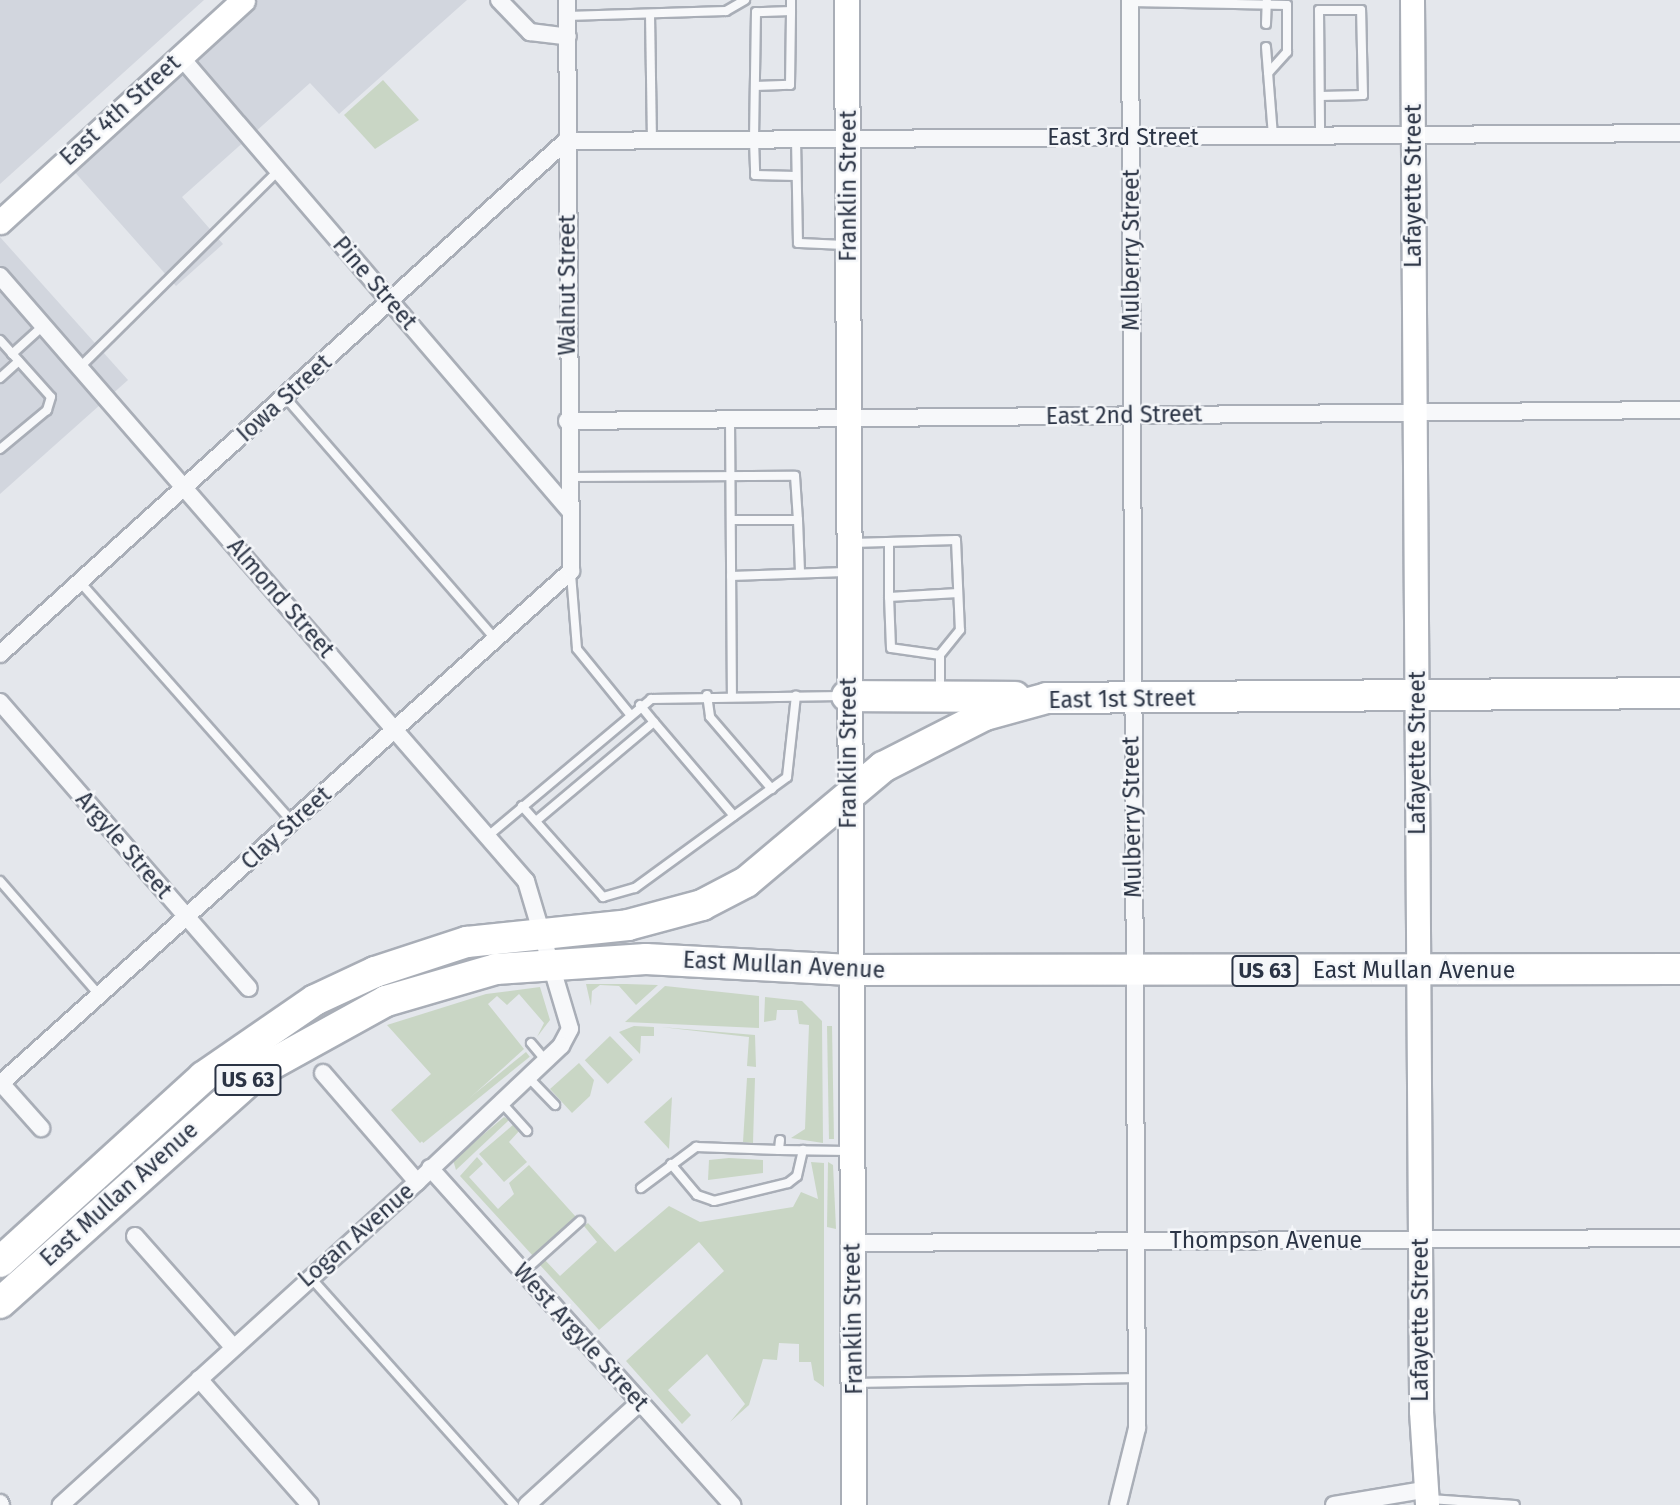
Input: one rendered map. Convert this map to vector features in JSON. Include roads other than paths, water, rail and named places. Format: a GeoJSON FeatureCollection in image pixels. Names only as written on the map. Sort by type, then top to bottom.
{"type":"FeatureCollection","features":[{"type":"Feature","properties":{"kind":"highway","name":"East 1st Street"},"geometry":{"type":"LineString","coordinates":[[545,931],[653,921],[724,895],[847,793],[951,727],[1047,698],[1680,693]]}},
{"type":"Feature","properties":{"kind":"highway"},"geometry":{"type":"LineString","coordinates":[[847,696],[1047,698]]}},
{"type":"Feature","properties":{"kind":"highway","name":"East Mullan Avenue"},"geometry":{"type":"LineString","coordinates":[[0,1262],[203,1077],[288,1015],[433,952],[545,931]]}},
{"type":"Feature","properties":{"kind":"highway","name":"East Mullan Avenue"},"geometry":{"type":"LineString","coordinates":[[0,1303],[204,1116],[301,1044],[444,980],[555,962],[646,959],[850,970],[1680,969]]}},
{"type":"Feature","properties":{"kind":"main road","name":"Franklin Street"},"geometry":{"type":"LineString","coordinates":[[848,0],[850,418],[847,793],[854,1505]]}},
{"type":"Feature","properties":{"kind":"street","name":"East 4th Street"},"geometry":{"type":"LineString","coordinates":[[0,222],[243,0]]}},
{"type":"Feature","properties":{"kind":"street"},"geometry":{"type":"LineString","coordinates":[[499,0],[530,32],[568,37]]}},
{"type":"Feature","properties":{"kind":"street","name":"Lafayette Street"},"geometry":{"type":"LineString","coordinates":[[1412,0],[1420,1239],[1426,1498]]}},
{"type":"Feature","properties":{"kind":"street","name":"Mulberry Street"},"geometry":{"type":"LineString","coordinates":[[1118,1505],[1137,1428],[1135,971],[1130,697],[1130,1]]}},
{"type":"Feature","properties":{"kind":"street","name":"Walnut Street"},"geometry":{"type":"LineString","coordinates":[[567,8],[567,421],[571,571]]}},
{"type":"Feature","properties":{"kind":"street","name":"Pine Street"},"geometry":{"type":"LineString","coordinates":[[180,56],[570,511]]}},
{"type":"Feature","properties":{"kind":"street","name":"East 3rd Street"},"geometry":{"type":"LineString","coordinates":[[566,141],[1680,133]]}},
{"type":"Feature","properties":{"kind":"street","name":"Iowa Street"},"geometry":{"type":"LineString","coordinates":[[0,654],[566,141]]}},
{"type":"Feature","properties":{"kind":"street","name":"Almond Street"},"geometry":{"type":"LineString","coordinates":[[0,276],[526,881],[545,931]]}},
{"type":"Feature","properties":{"kind":"street","name":"East 2nd Street"},"geometry":{"type":"LineString","coordinates":[[567,421],[1680,410]]}},
{"type":"Feature","properties":{"kind":"street","name":"Clay Street"},"geometry":{"type":"LineString","coordinates":[[0,1083],[571,571]]}},
{"type":"Feature","properties":{"kind":"street","name":"Argyle Street"},"geometry":{"type":"LineString","coordinates":[[0,702],[249,988]]}},
{"type":"Feature","properties":{"kind":"street","name":"Logan Avenue"},"geometry":{"type":"LineString","coordinates":[[61,1505],[309,1276],[417,1182],[546,1061],[570,1029],[545,931]]}},
{"type":"Feature","properties":{"kind":"street"},"geometry":{"type":"LineString","coordinates":[[323,1073],[417,1182]]}},
{"type":"Feature","properties":{"kind":"street"},"geometry":{"type":"LineString","coordinates":[[0,1083],[41,1128]]}},
{"type":"Feature","properties":{"kind":"street","name":"West Argyle Street"},"geometry":{"type":"LineString","coordinates":[[430,1168],[732,1505]]}},
{"type":"Feature","properties":{"kind":"street"},"geometry":{"type":"LineString","coordinates":[[135,1236],[234,1348]]}},
{"type":"Feature","properties":{"kind":"street","name":"Thompson Avenue"},"geometry":{"type":"LineString","coordinates":[[852,1243],[1680,1238]]}},
{"type":"Feature","properties":{"kind":"street"},"geometry":{"type":"LineString","coordinates":[[199,1380],[310,1505]]}},
{"type":"Feature","properties":{"kind":"street"},"geometry":{"type":"LineString","coordinates":[[527,1505],[640,1402]]}},
{"type":"Feature","properties":{"kind":"street"},"geometry":{"type":"LineString","coordinates":[[1334,1505],[1426,1498]]}},
{"type":"Feature","properties":{"kind":"lane"},"geometry":{"type":"LineString","coordinates":[[567,8],[650,14],[726,11],[744,0]]}},
{"type":"Feature","properties":{"kind":"lane"},"geometry":{"type":"LineString","coordinates":[[755,86],[790,85],[791,0]]}},
{"type":"Feature","properties":{"kind":"lane"},"geometry":{"type":"LineString","coordinates":[[1318,0],[1320,136]]}},
{"type":"Feature","properties":{"kind":"lane"},"geometry":{"type":"LineString","coordinates":[[1130,1],[1266,2],[1287,5],[1287,52],[1268,73]]}},
{"type":"Feature","properties":{"kind":"lane"},"geometry":{"type":"LineString","coordinates":[[1266,2],[1266,24]]}},
{"type":"Feature","properties":{"kind":"lane"},"geometry":{"type":"LineString","coordinates":[[1319,10],[1361,10],[1363,95],[1320,96]]}},
{"type":"Feature","properties":{"kind":"lane"},"geometry":{"type":"LineString","coordinates":[[791,11],[756,12],[755,175],[796,176]]}},
{"type":"Feature","properties":{"kind":"lane"},"geometry":{"type":"LineString","coordinates":[[650,14],[652,141]]}},
{"type":"Feature","properties":{"kind":"lane"},"geometry":{"type":"LineString","coordinates":[[1266,47],[1273,136]]}},
{"type":"Feature","properties":{"kind":"lane"},"geometry":{"type":"LineString","coordinates":[[796,139],[798,243],[849,246]]}},
{"type":"Feature","properties":{"kind":"lane"},"geometry":{"type":"LineString","coordinates":[[80,367],[278,171]]}},
{"type":"Feature","properties":{"kind":"lane"},"geometry":{"type":"LineString","coordinates":[[0,378],[43,326]]}},
{"type":"Feature","properties":{"kind":"lane"},"geometry":{"type":"LineString","coordinates":[[0,341],[51,397],[47,410],[0,449]]}},
{"type":"Feature","properties":{"kind":"lane"},"geometry":{"type":"LineString","coordinates":[[285,397],[495,639]]}},
{"type":"Feature","properties":{"kind":"lane"},"geometry":{"type":"LineString","coordinates":[[730,419],[732,695]]}},
{"type":"Feature","properties":{"kind":"lane"},"geometry":{"type":"LineString","coordinates":[[569,477],[795,476],[800,573]]}},
{"type":"Feature","properties":{"kind":"lane"},"geometry":{"type":"LineString","coordinates":[[731,520],[798,520]]}},
{"type":"Feature","properties":{"kind":"lane"},"geometry":{"type":"LineString","coordinates":[[849,543],[956,540],[960,630],[940,655],[940,695]]}},
{"type":"Feature","properties":{"kind":"lane"},"geometry":{"type":"LineString","coordinates":[[889,542],[891,648],[940,655]]}},
{"type":"Feature","properties":{"kind":"lane"},"geometry":{"type":"LineString","coordinates":[[571,571],[578,649],[629,712]]}},
{"type":"Feature","properties":{"kind":"lane"},"geometry":{"type":"LineString","coordinates":[[731,576],[848,572]]}},
{"type":"Feature","properties":{"kind":"lane"},"geometry":{"type":"LineString","coordinates":[[80,582],[292,822]]}},
{"type":"Feature","properties":{"kind":"lane"},"geometry":{"type":"LineString","coordinates":[[889,597],[958,593]]}},
{"type":"Feature","properties":{"kind":"lane"},"geometry":{"type":"LineString","coordinates":[[707,695],[710,718],[772,789]]}},
{"type":"Feature","properties":{"kind":"lane"},"geometry":{"type":"LineString","coordinates":[[522,806],[603,897],[635,888],[787,777],[796,695]]}},
{"type":"Feature","properties":{"kind":"lane"},"geometry":{"type":"LineString","coordinates":[[488,836],[629,712],[661,696],[847,696]]}},
{"type":"Feature","properties":{"kind":"lane"},"geometry":{"type":"LineString","coordinates":[[640,705],[734,816]]}},
{"type":"Feature","properties":{"kind":"lane"},"geometry":{"type":"LineString","coordinates":[[536,821],[654,722]]}},
{"type":"Feature","properties":{"kind":"lane"},"geometry":{"type":"LineString","coordinates":[[0,881],[99,995]]}},
{"type":"Feature","properties":{"kind":"lane"},"geometry":{"type":"LineString","coordinates":[[531,1042],[546,1061]]}},
{"type":"Feature","properties":{"kind":"lane"},"geometry":{"type":"LineString","coordinates":[[528,1076],[555,1105]]}},
{"type":"Feature","properties":{"kind":"lane"},"geometry":{"type":"LineString","coordinates":[[501,1101],[527,1131]]}},
{"type":"Feature","properties":{"kind":"lane"},"geometry":{"type":"LineString","coordinates":[[779,1150],[780,1140]]}},
{"type":"Feature","properties":{"kind":"lane"},"geometry":{"type":"LineString","coordinates":[[641,1188],[696,1147],[851,1151]]}},
{"type":"Feature","properties":{"kind":"lane"},"geometry":{"type":"LineString","coordinates":[[671,1164],[697,1195],[714,1201],[788,1183],[797,1175],[803,1150]]}},
{"type":"Feature","properties":{"kind":"lane"},"geometry":{"type":"LineString","coordinates":[[522,1273],[580,1221]]}},
{"type":"Feature","properties":{"kind":"lane"},"geometry":{"type":"LineString","coordinates":[[309,1276],[514,1505]]}},
{"type":"Feature","properties":{"kind":"lane"},"geometry":{"type":"LineString","coordinates":[[854,1383],[1137,1378]]}},
{"type":"Feature","properties":{"kind":"lane"},"geometry":{"type":"LineString","coordinates":[[1426,1498],[1516,1505]]}}]}
